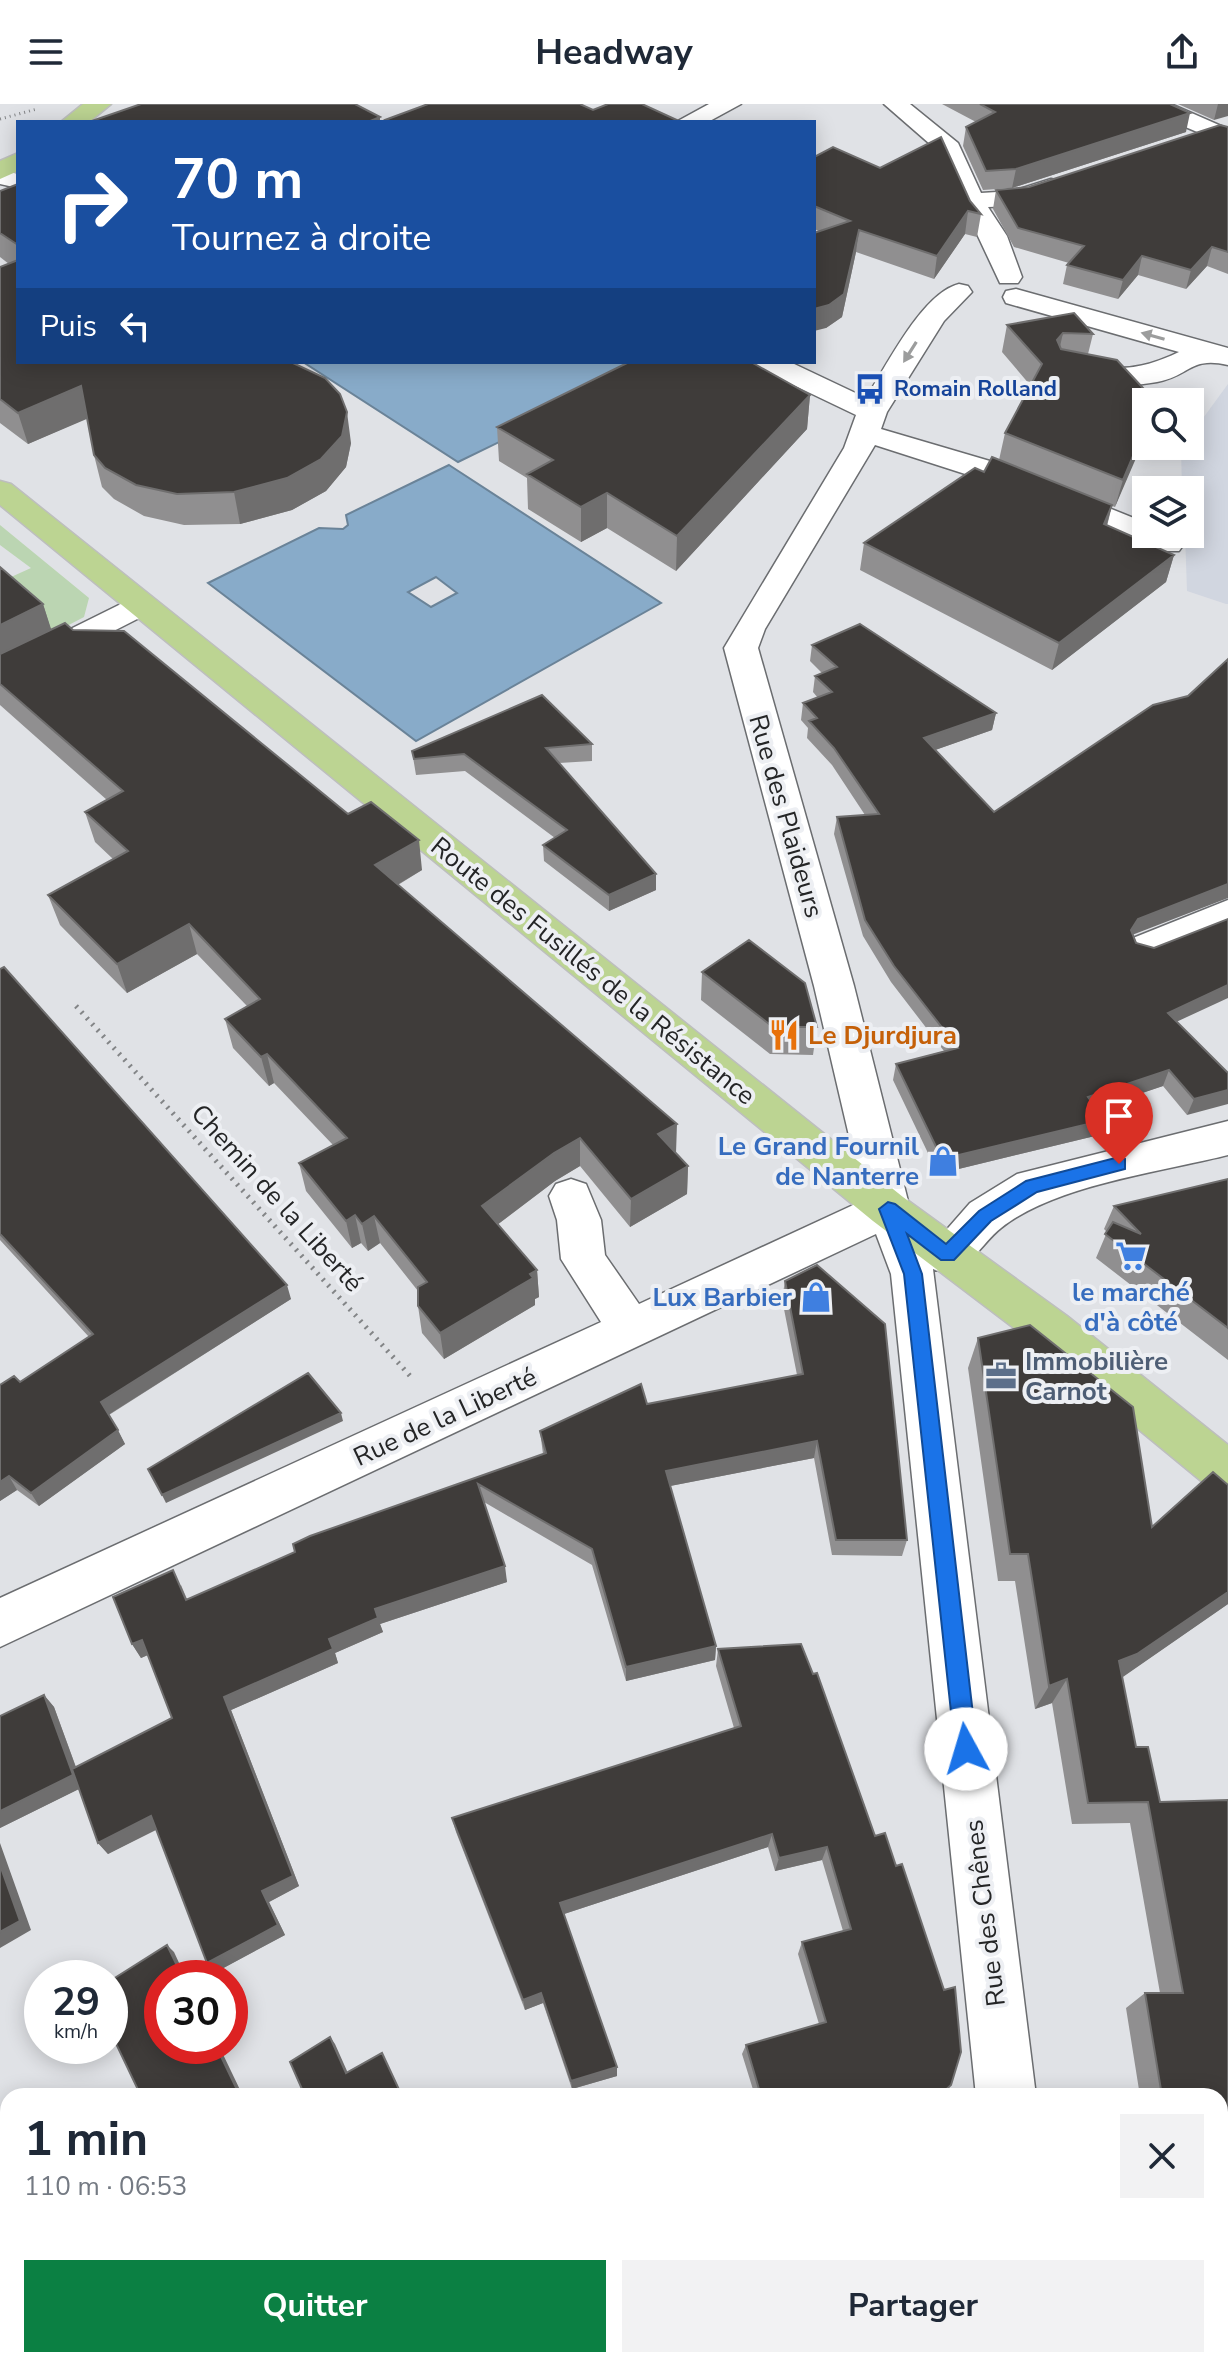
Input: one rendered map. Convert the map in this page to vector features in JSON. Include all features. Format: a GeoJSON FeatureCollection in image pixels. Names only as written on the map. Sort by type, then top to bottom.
{"type":"FeatureCollection","features":[{"type":"Feature","properties":{"kind":"main road"},"geometry":{"type":"LineString","coordinates":[[76,120],[99,104]]}},
{"type":"Feature","properties":{"kind":"main road"},"geometry":{"type":"LineString","coordinates":[[0,174],[16,162]]}},
{"type":"Feature","properties":{"kind":"main road","name":"Route des Fusillés de la Résistance"},"geometry":{"type":"LineString","coordinates":[[0,490],[888,1209],[1051,1330],[1228,1474]]}},
{"type":"Feature","properties":{"kind":"street"},"geometry":{"type":"LineString","coordinates":[[693,120],[729,104]]}},
{"type":"Feature","properties":{"kind":"street"},"geometry":{"type":"LineString","coordinates":[[896,104],[949,148],[977,212],[994,236],[985,284]]}},
{"type":"Feature","properties":{"kind":"street"},"geometry":{"type":"LineString","coordinates":[[1151,104],[1224,132]]}},
{"type":"Feature","properties":{"kind":"street"},"geometry":{"type":"LineString","coordinates":[[1186,142],[1224,132]]}},
{"type":"Feature","properties":{"kind":"street"},"geometry":{"type":"LineString","coordinates":[[977,212],[1073,179]]}},
{"type":"Feature","properties":{"kind":"street"},"geometry":{"type":"LineString","coordinates":[[977,212],[985,284]]}},
{"type":"Feature","properties":{"kind":"street"},"geometry":{"type":"LineString","coordinates":[[985,284],[1216,354]]}},
{"type":"Feature","properties":{"kind":"street","name":"Rue des Plaideurs"},"geometry":{"type":"LineString","coordinates":[[888,1209],[834,986],[741,648],[749,629],[870,432],[901,411],[953,323],[985,284]]}},
{"type":"Feature","properties":{"kind":"street"},"geometry":{"type":"LineString","coordinates":[[1068,369],[1106,376],[1155,374],[1216,354]]}},
{"type":"Feature","properties":{"kind":"street"},"geometry":{"type":"LineString","coordinates":[[771,364],[870,432],[1067,498],[1132,528]]}},
{"type":"Feature","properties":{"kind":"street"},"geometry":{"type":"LineString","coordinates":[[0,678],[139,605]]}},
{"type":"Feature","properties":{"kind":"street"},"geometry":{"type":"LineString","coordinates":[[1147,948],[1228,914]]}},
{"type":"Feature","properties":{"kind":"street"},"geometry":{"type":"LineString","coordinates":[[947,1255],[985,1216],[1032,1186],[1228,1138]]}},
{"type":"Feature","properties":{"kind":"street"},"geometry":{"type":"LineString","coordinates":[[571,1196],[579,1220],[583,1259],[631,1329]]}},
{"type":"Feature","properties":{"kind":"street","name":"Rue de la Liberté"},"geometry":{"type":"LineString","coordinates":[[0,1623],[888,1209]]}},
{"type":"Feature","properties":{"kind":"street","name":"Rue des Chênes"},"geometry":{"type":"LineString","coordinates":[[888,1209],[913,1274],[1005,2088]]}},
{"type":"Feature","properties":{"kind":"path"},"geometry":{"type":"LineString","coordinates":[[0,119],[10,114],[27,115],[42,106],[39,104]]}},
{"type":"Feature","properties":{"kind":"path","name":"Chemin de la Liberté"},"geometry":{"type":"LineString","coordinates":[[76,1006],[447,1417]]}},
{"type":"Feature","properties":{"kind":"shaded area"},"geometry":{"type":"Polygon","coordinates":[[[1228,384],[1228,604],[1187,591],[1185,548],[1204,548],[1204,476],[1182,476],[1181,460],[1204,460],[1204,417],[1228,384]]]}},
{"type":"Feature","properties":{"kind":"green space"},"geometry":{"type":"Polygon","coordinates":[[[0,525],[89,598],[84,617],[0,661],[0,582],[31,568],[0,545],[0,525]]]}},
{"type":"Feature","properties":{"kind":"water"},"geometry":{"type":"Polygon","coordinates":[[[306,364],[660,364],[458,462],[306,364]]]}},
{"type":"Feature","properties":{"kind":"water"},"geometry":{"type":"Polygon","coordinates":[[[449,465],[661,603],[416,741],[208,583],[319,528],[343,529],[348,525],[346,515],[449,465]],[[436,577],[408,592],[431,607],[457,593],[436,577]]]}},
{"type":"Feature","properties":{"kind":"building"},"geometry":{"type":"Polygon","coordinates":[[[141,104],[355,104],[380,117],[373,120],[95,120],[141,104]]]}},
{"type":"Feature","properties":{"kind":"building"},"geometry":{"type":"Polygon","coordinates":[[[428,104],[580,104],[593,110],[608,104],[642,104],[677,120],[385,120],[428,104]]]}},
{"type":"Feature","properties":{"kind":"building"},"geometry":{"type":"Polygon","coordinates":[[[980,104],[1170,104],[1190,113],[1016,169],[986,171],[966,127],[995,112],[980,104]]]}},
{"type":"Feature","properties":{"kind":"building"},"geometry":{"type":"Polygon","coordinates":[[[1220,125],[1228,127],[1228,252],[1212,247],[1191,270],[1142,256],[1123,280],[1067,265],[1084,246],[1018,228],[996,190],[1029,187],[1220,125]]]}},
{"type":"Feature","properties":{"kind":"building"},"geometry":{"type":"Polygon","coordinates":[[[941,137],[970,201],[981,214],[968,211],[937,256],[859,230],[844,294],[829,305],[816,308],[816,232],[850,221],[816,207],[816,156],[833,147],[880,168],[941,137]]]}},
{"type":"Feature","properties":{"kind":"building"},"geometry":{"type":"Polygon","coordinates":[[[16,185],[16,244],[0,233],[0,191],[16,185]]]}},
{"type":"Feature","properties":{"kind":"building"},"geometry":{"type":"Polygon","coordinates":[[[16,261],[16,364],[295,364],[325,378],[340,394],[347,412],[342,436],[321,459],[287,478],[234,492],[177,494],[136,485],[105,468],[94,455],[81,386],[18,413],[0,399],[0,267],[16,261]]]}},
{"type":"Feature","properties":{"kind":"building"},"geometry":{"type":"Polygon","coordinates":[[[1074,313],[1093,334],[1063,333],[1057,340],[1061,349],[1117,360],[1143,388],[1132,388],[1132,458],[1123,480],[1005,433],[1042,364],[1007,325],[1074,313]]]}},
{"type":"Feature","properties":{"kind":"building"},"geometry":{"type":"Polygon","coordinates":[[[625,364],[755,364],[810,395],[677,536],[607,493],[581,507],[527,474],[553,460],[497,427],[625,364]]]}},
{"type":"Feature","properties":{"kind":"building"},"geometry":{"type":"Polygon","coordinates":[[[992,457],[1112,505],[1104,524],[1132,536],[1132,548],[1158,548],[1174,555],[1059,643],[864,543],[975,468],[984,472],[992,457]]]}},
{"type":"Feature","properties":{"kind":"building"},"geometry":{"type":"Polygon","coordinates":[[[0,567],[43,604],[0,625],[0,567]]]}},
{"type":"Feature","properties":{"kind":"building"},"geometry":{"type":"Polygon","coordinates":[[[65,623],[73,630],[124,631],[348,814],[371,802],[419,840],[375,865],[677,1124],[658,1134],[688,1166],[631,1199],[580,1138],[554,1153],[482,1206],[537,1270],[530,1274],[533,1278],[440,1333],[418,1306],[418,1287],[427,1282],[374,1216],[362,1224],[355,1215],[346,1221],[299,1163],[347,1138],[267,1054],[261,1057],[225,1019],[260,999],[189,924],[117,964],[48,895],[128,851],[85,812],[123,791],[0,684],[0,654],[65,623]]]}},
{"type":"Feature","properties":{"kind":"building"},"geometry":{"type":"Polygon","coordinates":[[[860,624],[996,713],[924,738],[994,812],[1153,705],[1188,696],[1228,659],[1228,884],[1138,919],[1131,930],[1136,943],[1154,948],[1228,919],[1228,985],[1168,1013],[1228,1073],[1228,1090],[1194,1099],[1169,1070],[1088,1097],[1105,1120],[942,1159],[896,1064],[958,1048],[894,966],[865,920],[837,817],[879,814],[834,748],[809,721],[817,718],[803,703],[832,692],[815,676],[837,667],[812,645],[860,624]]]}},
{"type":"Feature","properties":{"kind":"building"},"geometry":{"type":"Polygon","coordinates":[[[542,695],[592,744],[546,748],[656,874],[609,895],[543,845],[567,830],[464,754],[414,759],[412,751],[542,695]]]}},
{"type":"Feature","properties":{"kind":"building"},"geometry":{"type":"Polygon","coordinates":[[[749,940],[805,983],[817,1027],[773,1027],[702,972],[749,940]]]}},
{"type":"Feature","properties":{"kind":"building"},"geometry":{"type":"Polygon","coordinates":[[[4,967],[287,1285],[101,1402],[118,1430],[31,1493],[9,1476],[0,1482],[0,1385],[14,1376],[20,1382],[93,1334],[0,1234],[0,969],[4,967]]]}},
{"type":"Feature","properties":{"kind":"building"},"geometry":{"type":"Polygon","coordinates":[[[1228,1179],[1228,1328],[1105,1234],[1113,1222],[1141,1234],[1114,1206],[1228,1179]]]}},
{"type":"Feature","properties":{"kind":"building"},"geometry":{"type":"Polygon","coordinates":[[[817,1265],[885,1324],[907,1540],[836,1540],[817,1441],[666,1471],[716,1646],[626,1667],[592,1549],[478,1484],[505,1566],[375,1609],[378,1618],[329,1639],[333,1649],[224,1697],[293,1876],[262,1891],[278,1925],[213,1960],[206,1960],[151,1816],[98,1843],[72,1769],[172,1718],[142,1640],[132,1644],[113,1597],[173,1570],[186,1600],[295,1552],[293,1544],[310,1536],[546,1453],[540,1431],[641,1384],[647,1404],[803,1374],[785,1281],[817,1265]]]}},
{"type":"Feature","properties":{"kind":"building"},"geometry":{"type":"Polygon","coordinates":[[[1030,1325],[1133,1407],[1152,1527],[1213,1472],[1228,1485],[1228,1592],[1137,1654],[1119,1661],[1136,1747],[1148,1747],[1160,1802],[1228,1800],[1228,2088],[1161,2088],[1145,1993],[1183,1993],[1148,1802],[1088,1803],[1067,1679],[1049,1686],[1028,1554],[1010,1554],[978,1338],[1030,1325]]]}},
{"type":"Feature","properties":{"kind":"building"},"geometry":{"type":"Polygon","coordinates":[[[308,1373],[341,1413],[162,1495],[148,1469],[308,1373]]]}},
{"type":"Feature","properties":{"kind":"building"},"geometry":{"type":"Polygon","coordinates":[[[801,1644],[813,1674],[817,1673],[875,1836],[885,1833],[896,1866],[902,1864],[944,1990],[955,1987],[961,2052],[948,2088],[759,2088],[746,2045],[826,2022],[802,1942],[851,1929],[827,1847],[779,1858],[772,1834],[560,1903],[617,2067],[571,2081],[541,1993],[523,2000],[452,1818],[741,1726],[718,1649],[801,1644]]]}},
{"type":"Feature","properties":{"kind":"building"},"geometry":{"type":"Polygon","coordinates":[[[44,1695],[73,1775],[0,1811],[0,1716],[44,1695]]]}},
{"type":"Feature","properties":{"kind":"building"},"geometry":{"type":"Polygon","coordinates":[[[0,1865],[20,1921],[0,1932],[0,1865]]]}},
{"type":"Feature","properties":{"kind":"building"},"geometry":{"type":"Polygon","coordinates":[[[167,1945],[174,1960],[144,1960],[144,2064],[225,2064],[236,2088],[137,2088],[126,2064],[128,1970],[167,1945]]]}},
{"type":"Feature","properties":{"kind":"building"},"geometry":{"type":"Polygon","coordinates":[[[330,2037],[346,2073],[382,2053],[398,2088],[301,2088],[290,2062],[330,2037]]]}},
{"type":"Feature","properties":{"kind":"place","name":"Romain Rolland"},"geometry":{"type":"Point","coordinates":[870,389]}},
{"type":"Feature","properties":{"kind":"place","name":"Le Djurdjura"},"geometry":{"type":"Point","coordinates":[784,1035]}},
{"type":"Feature","properties":{"kind":"place","name":"Le Grand Fournil de Nanterre"},"geometry":{"type":"Point","coordinates":[943,1161]}},
{"type":"Feature","properties":{"kind":"place","name":"le marché d'à côté"},"geometry":{"type":"Point","coordinates":[1131,1256]}},
{"type":"Feature","properties":{"kind":"place","name":"Lux Barbier"},"geometry":{"type":"Point","coordinates":[816,1297]}},
{"type":"Feature","properties":{"kind":"place","name":"Immobilière Carnot"},"geometry":{"type":"Point","coordinates":[1001,1376]}},
{"type":"Feature","properties":{"kind":"route"},"geometry":{"type":"LineString","coordinates":[[966,1749],[913,1274],[888,1209],[947,1255],[985,1216],[1032,1186],[1119,1164]]}}]}
